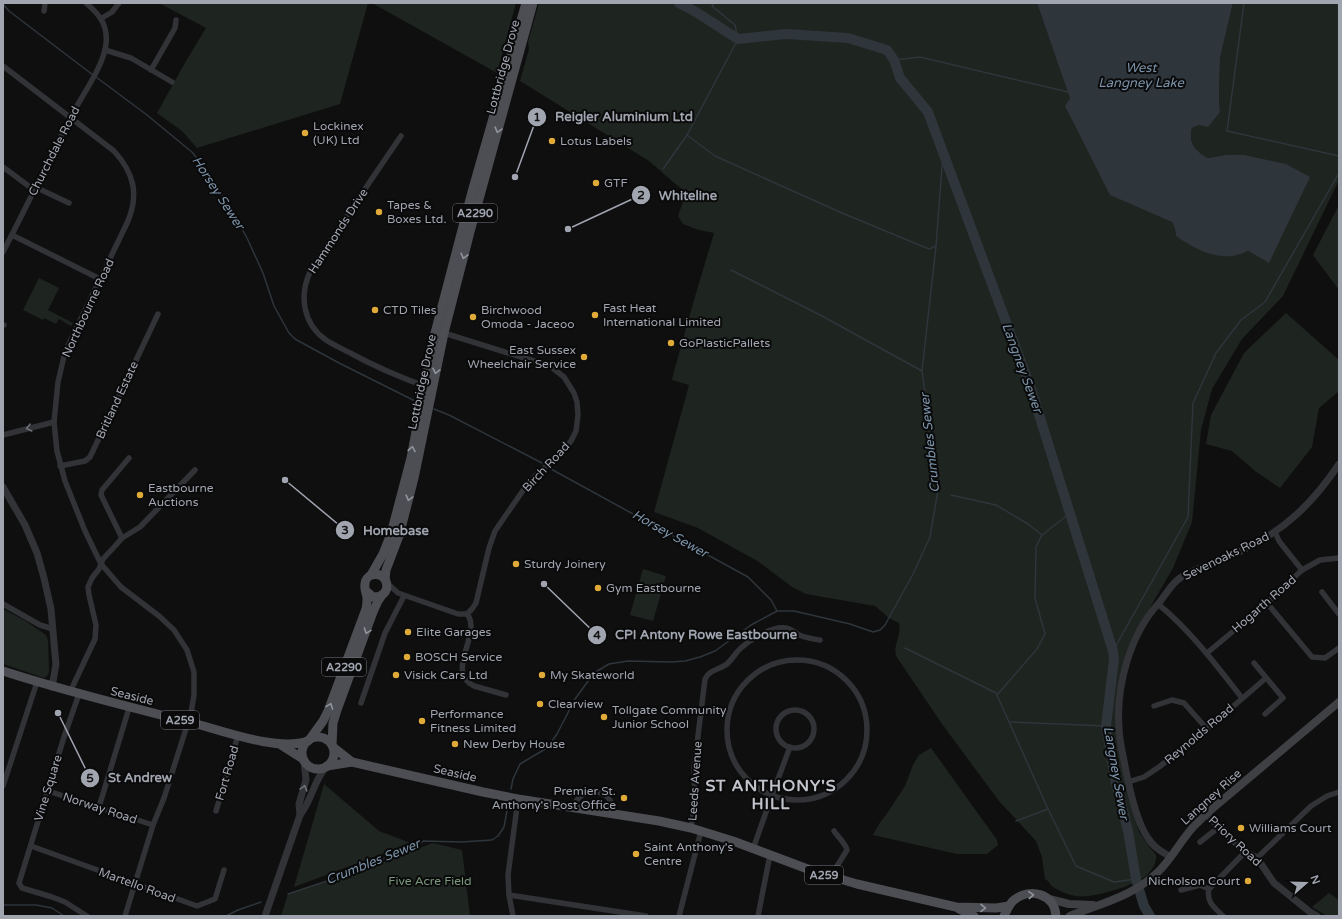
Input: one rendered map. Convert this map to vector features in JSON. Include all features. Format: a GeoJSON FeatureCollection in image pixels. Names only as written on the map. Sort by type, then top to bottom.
{"type":"FeatureCollection","features":[{"type":"Feature","properties":{"kind":"main road","name":"Lottbridge Drove"},"geometry":{"type":"LineString","coordinates":[[371,575],[384,554],[391,534],[411,458],[434,337],[472,192],[526,3]]}},
{"type":"Feature","properties":{"kind":"main road","name":"Lottbridge Drove"},"geometry":{"type":"LineString","coordinates":[[386,581],[386,570],[399,536],[414,478],[444,333],[533,3]]}},
{"type":"Feature","properties":{"kind":"main road"},"geometry":{"type":"LineString","coordinates":[[371,575],[379,575],[386,581],[386,590],[383,594],[373,597],[366,591],[364,586],[365,582],[371,575]]}},
{"type":"Feature","properties":{"kind":"main road","name":"A2290"},"geometry":{"type":"LineString","coordinates":[[309,740],[323,721],[328,711],[366,609],[366,591]]}},
{"type":"Feature","properties":{"kind":"main road","name":"A2290"},"geometry":{"type":"LineString","coordinates":[[332,746],[333,723],[337,710],[373,612],[383,594]]}},
{"type":"Feature","properties":{"kind":"main road","name":"Seaside"},"geometry":{"type":"LineString","coordinates":[[3,671],[52,687],[129,708],[280,745],[300,744],[309,740]]}},
{"type":"Feature","properties":{"kind":"main road","name":"Langney Rise"},"geometry":{"type":"LineString","coordinates":[[1070,916],[1100,904],[1115,900],[1136,888],[1159,871],[1190,831],[1206,814],[1339,702]]}},
{"type":"Feature","properties":{"kind":"main road"},"geometry":{"type":"LineString","coordinates":[[318,737],[330,742],[334,756],[332,761],[326,767],[315,769],[310,767],[304,760],[302,753],[303,747],[309,740],[318,737]]}},
{"type":"Feature","properties":{"kind":"main road","name":"Seaside"},"geometry":{"type":"LineString","coordinates":[[280,745],[304,760]]}},
{"type":"Feature","properties":{"kind":"main road","name":"Seaside"},"geometry":{"type":"LineString","coordinates":[[332,746],[352,762]]}},
{"type":"Feature","properties":{"kind":"main road","name":"Seaside"},"geometry":{"type":"LineString","coordinates":[[326,767],[352,762],[482,792],[660,821],[696,829]]}},
{"type":"Feature","properties":{"kind":"main road","name":"A259"},"geometry":{"type":"LineString","coordinates":[[696,829],[733,841],[831,878],[956,907],[996,908],[1009,906]]}},
{"type":"Feature","properties":{"kind":"main road"},"geometry":{"type":"LineString","coordinates":[[1004,916],[1009,906],[1019,897],[1027,894],[1035,894],[1048,898],[1052,904],[1056,916]]}},
{"type":"Feature","properties":{"kind":"main road","name":"Langney Rise"},"geometry":{"type":"LineString","coordinates":[[1048,898],[1073,905],[1100,904]]}},
{"type":"Feature","properties":{"kind":"main road","name":"A259"},"geometry":{"type":"LineString","coordinates":[[956,907],[974,916]]}},
{"type":"Feature","properties":{"kind":"street"},"geometry":{"type":"LineString","coordinates":[[44,11],[45,3]]}},
{"type":"Feature","properties":{"kind":"street"},"geometry":{"type":"LineString","coordinates":[[86,3],[102,18],[106,39],[105,50],[131,58],[172,82]]}},
{"type":"Feature","properties":{"kind":"street"},"geometry":{"type":"LineString","coordinates":[[102,18],[112,12],[118,3]]}},
{"type":"Feature","properties":{"kind":"street"},"geometry":{"type":"LineString","coordinates":[[151,70],[175,28],[176,20]]}},
{"type":"Feature","properties":{"kind":"street","name":"Churchdale Road"},"geometry":{"type":"LineString","coordinates":[[3,252],[105,50]]}},
{"type":"Feature","properties":{"kind":"street","name":"Northbourne Road"},"geometry":{"type":"LineString","coordinates":[[3,66],[114,151],[122,159],[132,178],[134,189],[133,210],[65,352],[58,382],[54,422],[60,466],[73,503],[101,564],[121,587],[159,616],[174,630],[192,661],[195,682],[189,722],[164,798],[153,825],[125,916]]}},
{"type":"Feature","properties":{"kind":"street","name":"Hammonds Drive"},"geometry":{"type":"LineString","coordinates":[[401,136],[310,272],[305,286],[304,300],[306,314],[310,322],[315,330],[325,339],[379,368],[424,386]]}},
{"type":"Feature","properties":{"kind":"street"},"geometry":{"type":"LineString","coordinates":[[3,167],[35,188],[69,203]]}},
{"type":"Feature","properties":{"kind":"street"},"geometry":{"type":"LineString","coordinates":[[12,235],[100,279]]}},
{"type":"Feature","properties":{"kind":"street","name":"Britland Estate"},"geometry":{"type":"LineString","coordinates":[[60,466],[84,462],[90,457],[158,314]]}},
{"type":"Feature","properties":{"kind":"street"},"geometry":{"type":"LineString","coordinates":[[434,337],[444,333]]}},
{"type":"Feature","properties":{"kind":"street","name":"Birch Road"},"geometry":{"type":"LineString","coordinates":[[444,333],[550,366],[564,377],[572,389],[576,398],[578,410],[577,427],[571,441],[562,452],[536,475],[524,489],[503,517],[495,531],[489,548],[476,604],[467,614]]}},
{"type":"Feature","properties":{"kind":"street"},"geometry":{"type":"LineString","coordinates":[[3,435],[54,422]]}},
{"type":"Feature","properties":{"kind":"street"},"geometry":{"type":"LineString","coordinates":[[122,538],[101,495],[102,490],[129,458]]}},
{"type":"Feature","properties":{"kind":"street","name":"Sevenoaks Road"},"geometry":{"type":"LineString","coordinates":[[1171,857],[1160,851],[1148,839],[1140,824],[1128,782],[1119,728],[1118,707],[1125,668],[1134,641],[1152,609],[1158,604],[1178,579],[1244,549],[1286,525],[1320,490],[1339,464]]}},
{"type":"Feature","properties":{"kind":"street","name":"Vine Square"},"geometry":{"type":"LineString","coordinates":[[87,916],[65,902],[22,888],[19,883],[64,737],[75,693],[95,638],[96,624],[88,595],[88,587],[107,554],[122,538],[140,527],[195,470]]}},
{"type":"Feature","properties":{"kind":"street"},"geometry":{"type":"LineString","coordinates":[[3,487],[26,525],[37,553],[44,578],[51,609],[56,664],[52,687]]}},
{"type":"Feature","properties":{"kind":"street","name":"Hogarth Road"},"geometry":{"type":"LineString","coordinates":[[1207,653],[1267,603],[1302,570],[1279,541],[1275,532]]}},
{"type":"Feature","properties":{"kind":"street"},"geometry":{"type":"LineString","coordinates":[[1302,570],[1320,560],[1339,558]]}},
{"type":"Feature","properties":{"kind":"street"},"geometry":{"type":"LineString","coordinates":[[386,581],[398,593],[404,596],[458,614],[467,614],[470,619],[471,626],[462,672],[469,683],[474,686],[506,695]]}},
{"type":"Feature","properties":{"kind":"street"},"geometry":{"type":"LineString","coordinates":[[1322,592],[1339,614]]}},
{"type":"Feature","properties":{"kind":"street"},"geometry":{"type":"LineString","coordinates":[[383,594],[398,593]]}},
{"type":"Feature","properties":{"kind":"street"},"geometry":{"type":"LineString","coordinates":[[361,703],[385,633],[404,596]]}},
{"type":"Feature","properties":{"kind":"street"},"geometry":{"type":"LineString","coordinates":[[1267,603],[1312,657],[1325,658],[1339,648]]}},
{"type":"Feature","properties":{"kind":"street"},"geometry":{"type":"LineString","coordinates":[[3,604],[40,625],[53,628]]}},
{"type":"Feature","properties":{"kind":"street"},"geometry":{"type":"LineString","coordinates":[[1158,604],[1174,617],[1207,653],[1242,698]]}},
{"type":"Feature","properties":{"kind":"street","name":"Leeds Avenue"},"geometry":{"type":"LineString","coordinates":[[679,916],[696,829],[694,768],[705,679],[707,675],[712,670],[726,665],[738,651],[756,637],[771,629],[778,627],[785,628],[800,635],[820,640]]}},
{"type":"Feature","properties":{"kind":"street"},"geometry":{"type":"LineString","coordinates":[[808,660],[820,664],[837,673],[847,681],[855,691],[865,716],[865,741],[862,754],[849,776],[828,792],[816,797],[797,800],[772,795],[760,790],[750,782],[734,761],[728,731],[729,718],[738,694],[753,675],[764,667],[782,661],[808,660]]}},
{"type":"Feature","properties":{"kind":"street"},"geometry":{"type":"LineString","coordinates":[[1254,663],[1283,698],[1265,714]]}},
{"type":"Feature","properties":{"kind":"street","name":"Reynolds Road"},"geometry":{"type":"LineString","coordinates":[[1128,782],[1144,776],[1159,767],[1207,729],[1266,678]]}},
{"type":"Feature","properties":{"kind":"street"},"geometry":{"type":"LineString","coordinates":[[3,786],[37,682]]}},
{"type":"Feature","properties":{"kind":"street"},"geometry":{"type":"LineString","coordinates":[[1154,706],[1172,700],[1184,703],[1207,729]]}},
{"type":"Feature","properties":{"kind":"street"},"geometry":{"type":"LineString","coordinates":[[99,807],[129,708]]}},
{"type":"Feature","properties":{"kind":"street"},"geometry":{"type":"LineString","coordinates":[[794,711],[802,712],[807,715],[812,722],[814,727],[813,736],[809,743],[804,746],[790,748],[780,740],[777,731],[778,724],[781,717],[787,713],[794,711]]}},
{"type":"Feature","properties":{"kind":"street","name":"Fort Road"},"geometry":{"type":"LineString","coordinates":[[216,811],[238,735]]}},
{"type":"Feature","properties":{"kind":"street"},"geometry":{"type":"LineString","coordinates":[[753,849],[790,748]]}},
{"type":"Feature","properties":{"kind":"street"},"geometry":{"type":"LineString","coordinates":[[300,815],[299,804],[306,780],[304,760]]}},
{"type":"Feature","properties":{"kind":"street"},"geometry":{"type":"LineString","coordinates":[[265,916],[300,815],[306,807],[315,782],[326,767]]}},
{"type":"Feature","properties":{"kind":"street","name":"Norway Road"},"geometry":{"type":"LineString","coordinates":[[48,791],[153,825]]}},
{"type":"Feature","properties":{"kind":"street"},"geometry":{"type":"LineString","coordinates":[[573,808],[575,801],[581,796],[589,792],[597,791],[602,792],[613,805],[613,814]]}},
{"type":"Feature","properties":{"kind":"street"},"geometry":{"type":"LineString","coordinates":[[1257,858],[1310,806],[1327,796],[1339,792]]}},
{"type":"Feature","properties":{"kind":"street"},"geometry":{"type":"LineString","coordinates":[[513,916],[509,895],[508,875],[518,799]]}},
{"type":"Feature","properties":{"kind":"street","name":"Priory Road"},"geometry":{"type":"LineString","coordinates":[[1206,814],[1244,852],[1257,858],[1274,882],[1310,912],[1317,916]]}},
{"type":"Feature","properties":{"kind":"street"},"geometry":{"type":"LineString","coordinates":[[1200,842],[1219,826]]}},
{"type":"Feature","properties":{"kind":"street"},"geometry":{"type":"LineString","coordinates":[[831,878],[834,870],[847,850],[834,831]]}},
{"type":"Feature","properties":{"kind":"street","name":"Martello Road"},"geometry":{"type":"LineString","coordinates":[[31,846],[196,906],[215,899],[224,870]]}},
{"type":"Feature","properties":{"kind":"street"},"geometry":{"type":"LineString","coordinates":[[1223,916],[1211,904],[1208,896],[1209,889],[1244,852]]}},
{"type":"Feature","properties":{"kind":"street"},"geometry":{"type":"LineString","coordinates":[[758,916],[770,855]]}},
{"type":"Feature","properties":{"kind":"street"},"geometry":{"type":"LineString","coordinates":[[1181,890],[1200,885],[1209,889]]}},
{"type":"Feature","properties":{"kind":"street"},"geometry":{"type":"LineString","coordinates":[[509,895],[646,916]]}},
{"type":"Feature","properties":{"kind":"green space"},"geometry":{"type":"Polygon","coordinates":[[[159,3],[368,3],[340,104],[197,148],[182,131],[157,113],[206,28],[159,3]]]}},
{"type":"Feature","properties":{"kind":"green space"},"geometry":{"type":"Polygon","coordinates":[[[372,3],[516,3],[497,73],[372,3]]]}},
{"type":"Feature","properties":{"kind":"green space"},"geometry":{"type":"Polygon","coordinates":[[[539,3],[1037,3],[1071,98],[1172,222],[1176,236],[1216,255],[1234,256],[1248,251],[1269,263],[1244,155],[1225,155],[1208,158],[1199,152],[1194,146],[1191,138],[1192,128],[1220,112],[1220,58],[1233,3],[1339,3],[1339,180],[1283,296],[1242,339],[1212,389],[1201,430],[1192,522],[1173,568],[1134,637],[1117,705],[1126,788],[1139,832],[1156,855],[1154,866],[1146,876],[1123,888],[1092,896],[1064,893],[1053,887],[1045,879],[1042,857],[1036,841],[999,801],[942,724],[896,656],[895,652],[900,627],[899,623],[889,618],[875,606],[806,594],[792,587],[759,562],[698,528],[654,512],[689,385],[672,380],[673,375],[714,233],[699,230],[683,224],[678,216],[686,193],[649,161],[520,81],[529,49],[528,42],[539,3]]]}},
{"type":"Feature","properties":{"kind":"green space"},"geometry":{"type":"Polygon","coordinates":[[[1339,205],[1339,290],[1313,255],[1339,205]]]}},
{"type":"Feature","properties":{"kind":"green space"},"geometry":{"type":"Polygon","coordinates":[[[39,278],[59,288],[48,310],[73,323],[71,326],[59,319],[56,324],[44,318],[43,320],[23,310],[39,278]]]}},
{"type":"Feature","properties":{"kind":"green space"},"geometry":{"type":"Polygon","coordinates":[[[1286,313],[1339,360],[1339,391],[1319,408],[1312,447],[1280,488],[1255,471],[1232,451],[1206,444],[1211,415],[1244,353],[1286,313]]]}},
{"type":"Feature","properties":{"kind":"green space"},"geometry":{"type":"Polygon","coordinates":[[[643,569],[666,576],[653,621],[630,615],[643,569]]]}},
{"type":"Feature","properties":{"kind":"green space"},"geometry":{"type":"Polygon","coordinates":[[[3,609],[24,620],[46,635],[48,640],[49,672],[44,678],[3,664],[3,609]]]}},
{"type":"Feature","properties":{"kind":"green space"},"geometry":{"type":"Polygon","coordinates":[[[931,748],[997,840],[998,845],[987,854],[957,854],[873,835],[905,786],[913,765],[919,755],[931,748]]]}},
{"type":"Feature","properties":{"kind":"green space"},"geometry":{"type":"Polygon","coordinates":[[[324,784],[379,831],[411,843],[294,887],[324,784]]]}},
{"type":"Feature","properties":{"kind":"green space","name":"Five Acre Field"},"geometry":{"type":"Polygon","coordinates":[[[433,843],[462,850],[470,916],[281,916],[288,894],[433,843]]]}},
{"type":"Feature","properties":{"kind":"green space"},"geometry":{"type":"Polygon","coordinates":[[[1329,893],[1339,900],[1339,916],[1327,916],[1312,907],[1329,893]]]}},
{"type":"Feature","properties":{"kind":"water","name":"West Langney Lake"},"geometry":{"type":"Polygon","coordinates":[[[1037,3],[1233,3],[1220,58],[1220,112],[1208,127],[1199,125],[1192,128],[1191,138],[1196,149],[1208,158],[1225,155],[1244,155],[1286,164],[1310,177],[1269,263],[1248,251],[1235,256],[1210,254],[1176,236],[1172,222],[1110,195],[1065,106],[1070,98],[1037,3]]]}},
{"type":"Feature","properties":{"kind":"waterway","name":"Langney Sewer"},"geometry":{"type":"LineString","coordinates":[[679,3],[738,39],[786,34],[848,38],[887,50],[894,60],[900,78],[928,112],[1031,389],[1113,651],[1114,659],[1106,726],[1116,783],[1128,831],[1136,879],[1144,906],[1150,916]]}},
{"type":"Feature","properties":{"kind":"waterway"},"geometry":{"type":"LineString","coordinates":[[663,169],[687,135],[738,39],[735,25],[712,6],[714,3]]}},
{"type":"Feature","properties":{"kind":"waterway"},"geometry":{"type":"LineString","coordinates":[[1244,3],[1227,131],[1339,156]]}},
{"type":"Feature","properties":{"kind":"waterway"},"geometry":{"type":"LineString","coordinates":[[1338,3],[1339,14]]}},
{"type":"Feature","properties":{"kind":"waterway","name":"Horsey Sewer"},"geometry":{"type":"LineString","coordinates":[[3,4],[9,11],[93,75]]}},
{"type":"Feature","properties":{"kind":"waterway"},"geometry":{"type":"LineString","coordinates":[[894,60],[920,57],[1068,92]]}},
{"type":"Feature","properties":{"kind":"waterway","name":"Horsey Sewer"},"geometry":{"type":"LineString","coordinates":[[96,77],[147,115],[193,153],[229,205],[247,238],[263,273],[274,306],[289,333],[295,339],[339,363],[415,401]]}},
{"type":"Feature","properties":{"kind":"waterway"},"geometry":{"type":"LineString","coordinates":[[687,135],[715,156],[842,213],[929,249],[936,246]]}},
{"type":"Feature","properties":{"kind":"waterway","name":"Crumbles Sewer"},"geometry":{"type":"LineString","coordinates":[[511,789],[513,779],[520,764],[547,748],[557,734],[575,699],[594,673],[609,664],[628,661],[685,661],[700,657],[715,651],[751,625],[777,611],[794,611],[850,624],[873,632],[880,630],[885,625],[913,574],[930,537],[938,490],[922,371],[936,246],[943,153]]}},
{"type":"Feature","properties":{"kind":"waterway"},"geometry":{"type":"LineString","coordinates":[[1113,651],[1188,517],[1193,403],[1216,353],[1241,320],[1265,302],[1339,173]]}},
{"type":"Feature","properties":{"kind":"waterway"},"geometry":{"type":"LineString","coordinates":[[731,270],[822,316],[922,371]]}},
{"type":"Feature","properties":{"kind":"waterway","name":"Horsey Sewer"},"geometry":{"type":"LineString","coordinates":[[434,409],[449,415],[542,463]]}},
{"type":"Feature","properties":{"kind":"waterway","name":"Horsey Sewer"},"geometry":{"type":"LineString","coordinates":[[551,469],[748,577],[771,600],[777,611]]}},
{"type":"Feature","properties":{"kind":"waterway"},"geometry":{"type":"LineString","coordinates":[[951,495],[996,505],[1028,524],[1042,535]]}},
{"type":"Feature","properties":{"kind":"waterway"},"geometry":{"type":"LineString","coordinates":[[997,695],[1037,649],[1045,634],[1035,598],[1036,547],[1042,535],[1069,514]]}},
{"type":"Feature","properties":{"kind":"waterway"},"geometry":{"type":"LineString","coordinates":[[905,648],[996,693],[1048,809],[1076,866],[1114,882],[1136,879]]}},
{"type":"Feature","properties":{"kind":"waterway"},"geometry":{"type":"LineString","coordinates":[[1010,722],[1106,726]]}},
{"type":"Feature","properties":{"kind":"waterway","name":"Crumbles Sewer"},"geometry":{"type":"LineString","coordinates":[[288,894],[354,872],[424,841],[461,842],[492,840],[498,836],[504,827],[508,805]]}},
{"type":"Feature","properties":{"kind":"waterway"},"geometry":{"type":"LineString","coordinates":[[1016,821],[1048,809]]}},
{"type":"Feature","properties":{"kind":"waterway","name":"Crumbles Sewer"},"geometry":{"type":"LineString","coordinates":[[226,916],[261,902]]}},
{"type":"Feature","properties":{"kind":"waterway","name":"Crumbles Sewer"},"geometry":{"type":"LineString","coordinates":[[3,905],[36,905],[52,908],[64,916]]}},
{"type":"Feature","properties":{"kind":"place","name":"Lockinex (UK) Ltd"},"geometry":{"type":"Point","coordinates":[305,133]}},
{"type":"Feature","properties":{"kind":"place","name":"Lotus Labels"},"geometry":{"type":"Point","coordinates":[552,141]}},
{"type":"Feature","properties":{"kind":"place","name":"Reigler Aluminium Ltd"},"geometry":{"type":"Point","coordinates":[515,177]}},
{"type":"Feature","properties":{"kind":"place","name":"GTF"},"geometry":{"type":"Point","coordinates":[596,183]}},
{"type":"Feature","properties":{"kind":"place","name":"Tapes & Boxes Ltd."},"geometry":{"type":"Point","coordinates":[379,212]}},
{"type":"Feature","properties":{"kind":"place","name":"Whiteline"},"geometry":{"type":"Point","coordinates":[568,229]}},
{"type":"Feature","properties":{"kind":"place","name":"CTD Tiles"},"geometry":{"type":"Point","coordinates":[375,310]}},
{"type":"Feature","properties":{"kind":"place","name":"Fast Heat International Limited"},"geometry":{"type":"Point","coordinates":[595,315]}},
{"type":"Feature","properties":{"kind":"place","name":"Birchwood Omoda - Jaceoo"},"geometry":{"type":"Point","coordinates":[473,317]}},
{"type":"Feature","properties":{"kind":"place","name":"GoPlasticPallets"},"geometry":{"type":"Point","coordinates":[671,343]}},
{"type":"Feature","properties":{"kind":"place","name":"East Sussex Wheelchair Service"},"geometry":{"type":"Point","coordinates":[584,357]}},
{"type":"Feature","properties":{"kind":"place","name":"Homebase"},"geometry":{"type":"Point","coordinates":[285,480]}},
{"type":"Feature","properties":{"kind":"place","name":"Eastbourne Auctions"},"geometry":{"type":"Point","coordinates":[140,495]}},
{"type":"Feature","properties":{"kind":"place","name":"Sturdy Joinery"},"geometry":{"type":"Point","coordinates":[516,564]}},
{"type":"Feature","properties":{"kind":"place","name":"CPI Antony Rowe Eastbourne"},"geometry":{"type":"Point","coordinates":[544,584]}},
{"type":"Feature","properties":{"kind":"place","name":"Gym Eastbourne"},"geometry":{"type":"Point","coordinates":[598,588]}},
{"type":"Feature","properties":{"kind":"place","name":"Elite Garages"},"geometry":{"type":"Point","coordinates":[408,632]}},
{"type":"Feature","properties":{"kind":"place","name":"BOSCH Service"},"geometry":{"type":"Point","coordinates":[407,657]}},
{"type":"Feature","properties":{"kind":"place","name":"Visick Cars Ltd"},"geometry":{"type":"Point","coordinates":[396,675]}},
{"type":"Feature","properties":{"kind":"place","name":"My Skateworld"},"geometry":{"type":"Point","coordinates":[542,675]}},
{"type":"Feature","properties":{"kind":"place","name":"Clearview"},"geometry":{"type":"Point","coordinates":[540,704]}},
{"type":"Feature","properties":{"kind":"place","name":"St Andrew"},"geometry":{"type":"Point","coordinates":[58,713]}},
{"type":"Feature","properties":{"kind":"place","name":"Tollgate Community Junior School"},"geometry":{"type":"Point","coordinates":[604,717]}},
{"type":"Feature","properties":{"kind":"place","name":"Performance Fitness Limited"},"geometry":{"type":"Point","coordinates":[422,721]}},
{"type":"Feature","properties":{"kind":"place","name":"New Derby House"},"geometry":{"type":"Point","coordinates":[455,744]}},
{"type":"Feature","properties":{"kind":"place","name":"Premier St. Anthony's Post Office"},"geometry":{"type":"Point","coordinates":[624,798]}},
{"type":"Feature","properties":{"kind":"place","name":"Williams Court"},"geometry":{"type":"Point","coordinates":[1241,828]}},
{"type":"Feature","properties":{"kind":"place","name":"Saint Anthony's Centre"},"geometry":{"type":"Point","coordinates":[636,854]}},
{"type":"Feature","properties":{"kind":"place","name":"Nicholson Court"},"geometry":{"type":"Point","coordinates":[1248,881]}},
{"type":"Feature","properties":{"kind":"district","name":"ST ANTHONY'S HILL"},"geometry":{"type":"Point","coordinates":[771,795]}}]}
